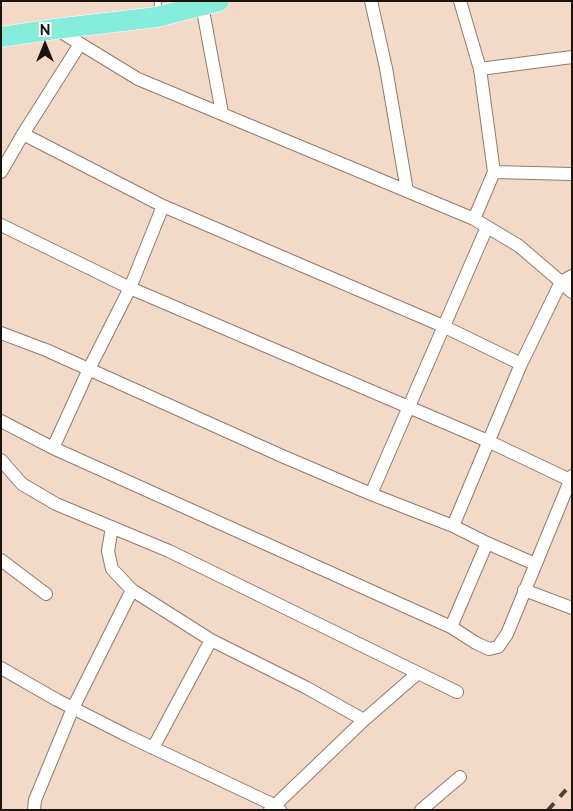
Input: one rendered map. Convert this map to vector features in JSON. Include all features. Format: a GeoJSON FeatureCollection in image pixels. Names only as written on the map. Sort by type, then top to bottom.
{"type":"FeatureCollection","features":[{"type":"Feature","properties":{"kind":"main road"},"geometry":{"type":"LineString","coordinates":[[1,37],[158,9],[211,3]]}},
{"type":"Feature","properties":{"kind":"street"},"geometry":{"type":"LineString","coordinates":[[371,1],[386,68],[408,191]]}},
{"type":"Feature","properties":{"kind":"street"},"geometry":{"type":"LineString","coordinates":[[460,1],[480,69],[494,172],[474,219]]}},
{"type":"Feature","properties":{"kind":"street"},"geometry":{"type":"LineString","coordinates":[[211,3],[222,113]]}},
{"type":"Feature","properties":{"kind":"street"},"geometry":{"type":"LineString","coordinates":[[55,28],[138,79],[474,219],[519,246],[566,279],[572,292]]}},
{"type":"Feature","properties":{"kind":"street"},"geometry":{"type":"LineString","coordinates":[[1,172],[80,44]]}},
{"type":"Feature","properties":{"kind":"street"},"geometry":{"type":"LineString","coordinates":[[480,69],[572,57]]}},
{"type":"Feature","properties":{"kind":"street"},"geometry":{"type":"LineString","coordinates":[[23,134],[162,206],[443,326],[521,364]]}},
{"type":"Feature","properties":{"kind":"street"},"geometry":{"type":"LineString","coordinates":[[494,172],[572,174]]}},
{"type":"Feature","properties":{"kind":"street"},"geometry":{"type":"LineString","coordinates":[[53,448],[89,369],[130,288],[162,206]]}},
{"type":"Feature","properties":{"kind":"street"},"geometry":{"type":"LineString","coordinates":[[1,225],[130,288],[408,408],[488,440],[571,479],[507,634],[498,647],[489,649],[451,628],[53,448],[1,421]]}},
{"type":"Feature","properties":{"kind":"street"},"geometry":{"type":"LineString","coordinates":[[371,494],[487,227]]}},
{"type":"Feature","properties":{"kind":"street"},"geometry":{"type":"LineString","coordinates":[[453,526],[521,364],[566,279]]}},
{"type":"Feature","properties":{"kind":"street"},"geometry":{"type":"LineString","coordinates":[[1,333],[46,350],[282,456],[453,526],[535,564]]}},
{"type":"Feature","properties":{"kind":"street"},"geometry":{"type":"LineString","coordinates":[[1,460],[22,484],[56,504],[169,551],[457,692]]}},
{"type":"Feature","properties":{"kind":"street"},"geometry":{"type":"LineString","coordinates":[[112,527],[108,551],[112,569],[132,590],[211,640],[364,720]]}},
{"type":"Feature","properties":{"kind":"street"},"geometry":{"type":"LineString","coordinates":[[451,628],[487,543]]}},
{"type":"Feature","properties":{"kind":"street"},"geometry":{"type":"LineString","coordinates":[[1,560],[46,594]]}},
{"type":"Feature","properties":{"kind":"street"},"geometry":{"type":"LineString","coordinates":[[34,810],[35,800],[73,708],[132,590]]}},
{"type":"Feature","properties":{"kind":"street"},"geometry":{"type":"LineString","coordinates":[[524,590],[572,608]]}},
{"type":"Feature","properties":{"kind":"street"},"geometry":{"type":"LineString","coordinates":[[153,748],[211,640]]}},
{"type":"Feature","properties":{"kind":"street"},"geometry":{"type":"LineString","coordinates":[[1,668],[73,708],[274,808],[364,720],[418,673]]}},
{"type":"Feature","properties":{"kind":"street"},"geometry":{"type":"LineString","coordinates":[[421,810],[460,777]]}},
{"type":"Feature","properties":{"kind":"railway"},"geometry":{"type":"LineString","coordinates":[[548,810],[572,783]]}}]}
